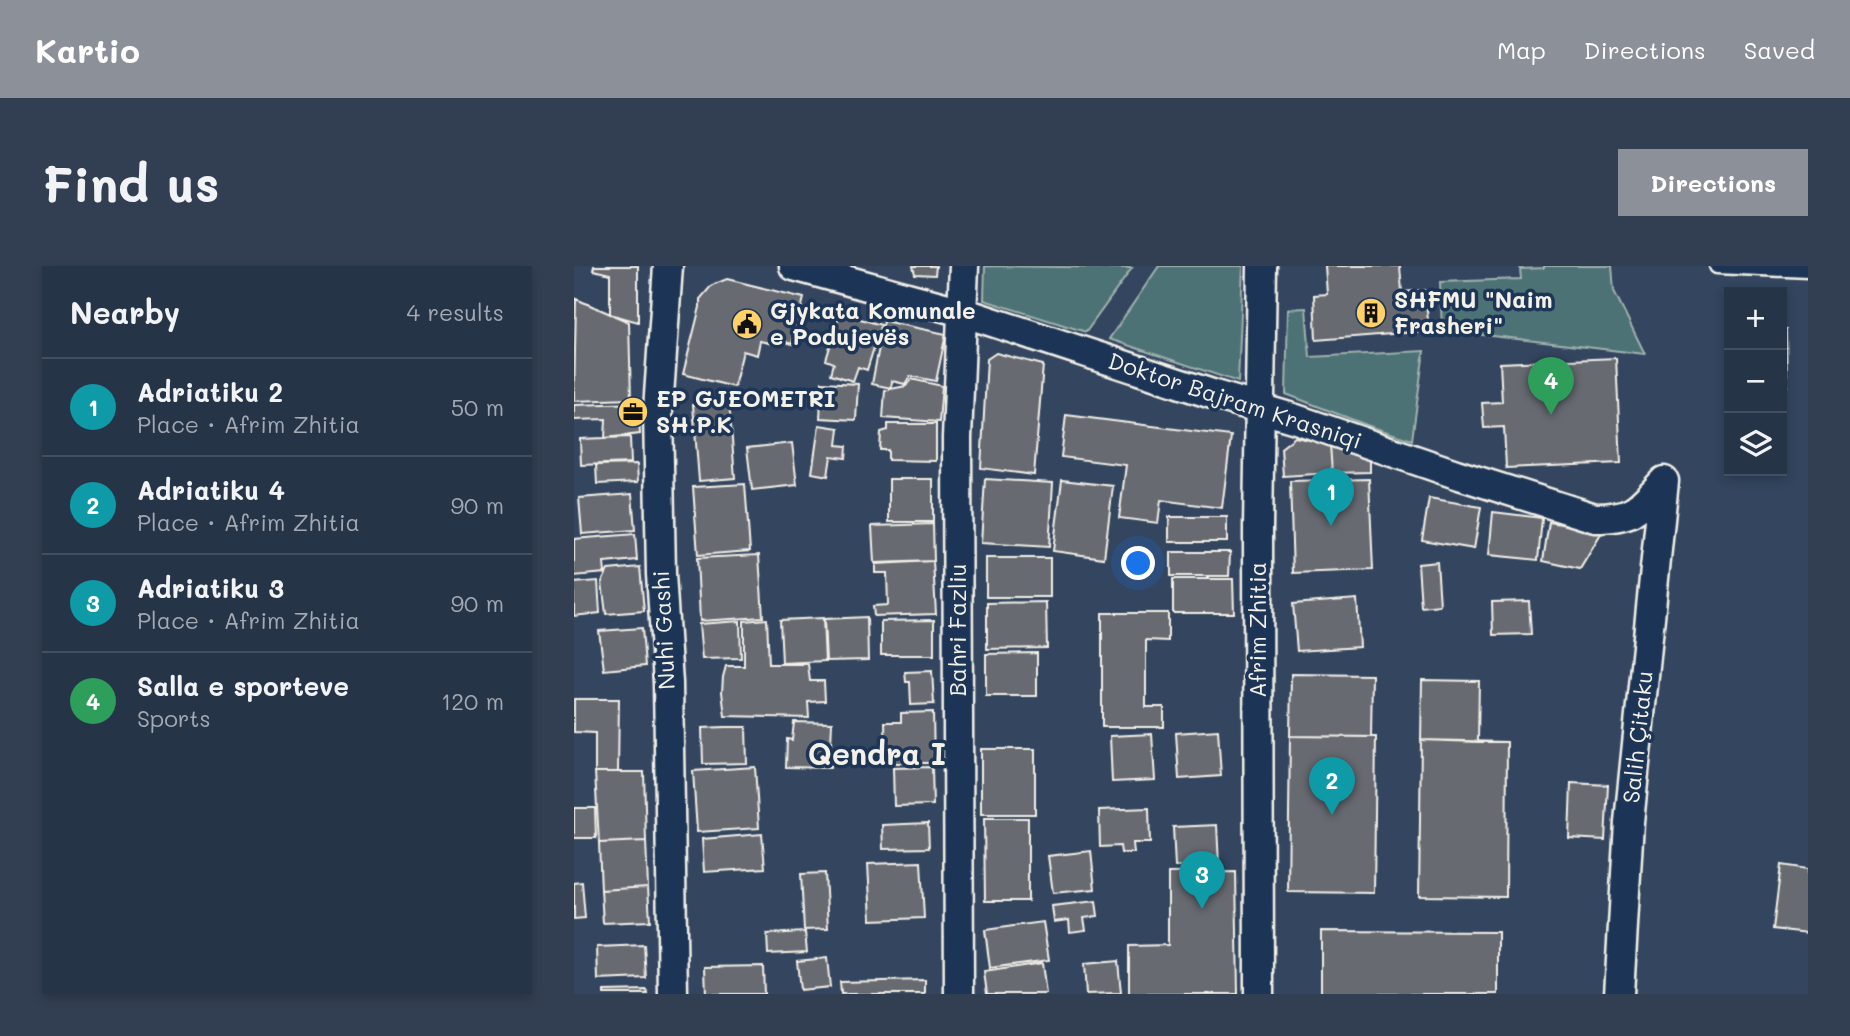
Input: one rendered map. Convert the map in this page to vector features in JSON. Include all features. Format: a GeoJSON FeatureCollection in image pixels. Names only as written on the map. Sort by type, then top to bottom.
{"type":"FeatureCollection","features":[{"type":"Feature","properties":{"kind":"street","name":"Nuhi Gashi"},"geometry":{"type":"LineString","coordinates":[[668,266],[658,410],[661,574],[668,683],[673,994]]}},
{"type":"Feature","properties":{"kind":"street","name":"Doktor Bajram Krasniqi"},"geometry":{"type":"LineString","coordinates":[[794,266],[962,312],[1218,396],[1261,407],[1595,519],[1618,518],[1640,508],[1664,481]]}},
{"type":"Feature","properties":{"kind":"street","name":"Bahri Fazliu"},"geometry":{"type":"LineString","coordinates":[[959,994],[957,438],[964,266]]}},
{"type":"Feature","properties":{"kind":"street","name":"Afrim Zhitia"},"geometry":{"type":"LineString","coordinates":[[1259,994],[1258,529],[1262,266]]}},
{"type":"Feature","properties":{"kind":"street","name":"Salih Çitaku"},"geometry":{"type":"LineString","coordinates":[[1619,994],[1629,822],[1664,481]]}},
{"type":"Feature","properties":{"kind":"lane"},"geometry":{"type":"LineString","coordinates":[[1717,266],[1808,270]]}},
{"type":"Feature","properties":{"kind":"green space"},"geometry":{"type":"Polygon","coordinates":[[[985,266],[1132,268],[1086,332],[984,300],[985,266]]]}},
{"type":"Feature","properties":{"kind":"green space"},"geometry":{"type":"Polygon","coordinates":[[[1159,266],[1243,266],[1238,382],[1109,339],[1159,266]]]}},
{"type":"Feature","properties":{"kind":"green space"},"geometry":{"type":"Polygon","coordinates":[[[1544,266],[1612,266],[1614,291],[1645,354],[1442,330],[1440,282],[1521,279],[1520,269],[1544,266]]]}},
{"type":"Feature","properties":{"kind":"green space"},"geometry":{"type":"Polygon","coordinates":[[[1306,308],[1310,357],[1424,351],[1412,440],[1286,394],[1288,309],[1306,308]]]}},
{"type":"Feature","properties":{"kind":"building"},"geometry":{"type":"Polygon","coordinates":[[[594,266],[638,266],[638,322],[610,314],[610,274],[593,270],[594,266]]]}},
{"type":"Feature","properties":{"kind":"building"},"geometry":{"type":"Polygon","coordinates":[[[913,266],[936,266],[935,275],[915,274],[913,266]]]}},
{"type":"Feature","properties":{"kind":"building","name":"SHFMU \"Naim Frasheri\""},"geometry":{"type":"Polygon","coordinates":[[[1325,266],[1400,266],[1402,292],[1425,290],[1429,331],[1316,340],[1314,295],[1327,294],[1325,266]]]}},
{"type":"Feature","properties":{"kind":"building","name":"Gjykata Komunale e Podujevës"},"geometry":{"type":"Polygon","coordinates":[[[727,279],[804,298],[792,344],[778,340],[777,345],[760,341],[757,355],[743,351],[734,387],[683,374],[700,299],[712,285],[727,279]]]}},
{"type":"Feature","properties":{"kind":"building"},"geometry":{"type":"Polygon","coordinates":[[[576,299],[629,322],[631,399],[574,401],[576,299]]]}},
{"type":"Feature","properties":{"kind":"building"},"geometry":{"type":"Polygon","coordinates":[[[840,313],[881,325],[867,370],[858,367],[853,381],[831,374],[834,363],[826,360],[840,313]]]}},
{"type":"Feature","properties":{"kind":"building"},"geometry":{"type":"Polygon","coordinates":[[[884,321],[946,334],[936,381],[910,376],[905,384],[892,381],[891,388],[872,384],[884,321]]]}},
{"type":"Feature","properties":{"kind":"building"},"geometry":{"type":"Polygon","coordinates":[[[996,353],[1043,365],[1034,475],[981,468],[987,359],[996,353]]]}},
{"type":"Feature","properties":{"kind":"building"},"geometry":{"type":"Polygon","coordinates":[[[1616,358],[1621,463],[1506,468],[1504,427],[1484,428],[1482,403],[1502,402],[1500,363],[1616,358]]]}},
{"type":"Feature","properties":{"kind":"building"},"geometry":{"type":"Polygon","coordinates":[[[911,379],[942,386],[939,422],[883,418],[885,390],[906,386],[911,379]]]}},
{"type":"Feature","properties":{"kind":"building"},"geometry":{"type":"Polygon","coordinates":[[[822,382],[858,384],[856,420],[820,418],[822,382]]]}},
{"type":"Feature","properties":{"kind":"building"},"geometry":{"type":"Polygon","coordinates":[[[729,401],[735,478],[699,481],[693,405],[729,401]]]}},
{"type":"Feature","properties":{"kind":"building"},"geometry":{"type":"Polygon","coordinates":[[[638,403],[640,434],[605,438],[606,419],[574,420],[574,405],[638,403]]]}},
{"type":"Feature","properties":{"kind":"building"},"geometry":{"type":"Polygon","coordinates":[[[1066,415],[1231,436],[1222,508],[1161,500],[1158,523],[1119,518],[1126,465],[1061,457],[1066,415]]]}},
{"type":"Feature","properties":{"kind":"building"},"geometry":{"type":"Polygon","coordinates":[[[888,424],[936,424],[936,461],[888,460],[888,450],[880,450],[881,432],[888,430],[888,424]]]}},
{"type":"Feature","properties":{"kind":"building"},"geometry":{"type":"Polygon","coordinates":[[[819,425],[839,428],[837,445],[847,446],[846,458],[831,456],[828,476],[812,473],[819,425]]]}},
{"type":"Feature","properties":{"kind":"building"},"geometry":{"type":"Polygon","coordinates":[[[630,437],[631,463],[581,465],[580,439],[630,437]]]}},
{"type":"Feature","properties":{"kind":"building"},"geometry":{"type":"Polygon","coordinates":[[[1295,437],[1330,444],[1332,473],[1283,476],[1281,448],[1295,437]]]}},
{"type":"Feature","properties":{"kind":"building"},"geometry":{"type":"Polygon","coordinates":[[[792,443],[797,485],[752,490],[747,448],[792,443]]]}},
{"type":"Feature","properties":{"kind":"building"},"geometry":{"type":"Polygon","coordinates":[[[1330,444],[1370,460],[1370,472],[1332,473],[1330,444]]]}},
{"type":"Feature","properties":{"kind":"building"},"geometry":{"type":"Polygon","coordinates":[[[637,464],[638,482],[597,484],[596,465],[637,464]]]}},
{"type":"Feature","properties":{"kind":"building"},"geometry":{"type":"Polygon","coordinates":[[[889,479],[933,479],[933,522],[889,522],[889,479]]]}},
{"type":"Feature","properties":{"kind":"building"},"geometry":{"type":"Polygon","coordinates":[[[985,479],[1053,483],[1049,547],[981,543],[985,479]]]}},
{"type":"Feature","properties":{"kind":"building"},"geometry":{"type":"Polygon","coordinates":[[[1369,479],[1373,570],[1293,573],[1290,481],[1369,479]]]}},
{"type":"Feature","properties":{"kind":"building"},"geometry":{"type":"Polygon","coordinates":[[[1062,480],[1113,486],[1104,558],[1053,551],[1062,480]]]}},
{"type":"Feature","properties":{"kind":"building"},"geometry":{"type":"Polygon","coordinates":[[[745,484],[750,551],[698,555],[693,487],[745,484]]]}},
{"type":"Feature","properties":{"kind":"building"},"geometry":{"type":"Polygon","coordinates":[[[632,494],[635,530],[582,534],[579,498],[632,494]]]}},
{"type":"Feature","properties":{"kind":"building"},"geometry":{"type":"Polygon","coordinates":[[[1429,498],[1481,507],[1474,549],[1422,540],[1429,498]]]}},
{"type":"Feature","properties":{"kind":"building"},"geometry":{"type":"Polygon","coordinates":[[[1493,512],[1542,518],[1538,560],[1489,555],[1493,512]]]}},
{"type":"Feature","properties":{"kind":"building"},"geometry":{"type":"Polygon","coordinates":[[[1169,517],[1227,517],[1227,542],[1169,542],[1169,517]]]}},
{"type":"Feature","properties":{"kind":"building"},"geometry":{"type":"Polygon","coordinates":[[[1549,522],[1603,531],[1580,569],[1543,561],[1549,522]]]}},
{"type":"Feature","properties":{"kind":"building"},"geometry":{"type":"Polygon","coordinates":[[[933,524],[934,561],[874,563],[872,526],[933,524]]]}},
{"type":"Feature","properties":{"kind":"building"},"geometry":{"type":"Polygon","coordinates":[[[635,534],[637,560],[604,563],[605,573],[574,576],[574,539],[635,534]]]}},
{"type":"Feature","properties":{"kind":"building"},"geometry":{"type":"Polygon","coordinates":[[[1171,552],[1230,552],[1229,576],[1171,576],[1171,552]]]}},
{"type":"Feature","properties":{"kind":"building"},"geometry":{"type":"Polygon","coordinates":[[[759,555],[763,617],[700,621],[697,558],[759,555]]]}},
{"type":"Feature","properties":{"kind":"building"},"geometry":{"type":"Polygon","coordinates":[[[986,558],[1050,558],[1050,597],[986,597],[986,558]]]}},
{"type":"Feature","properties":{"kind":"building"},"geometry":{"type":"Polygon","coordinates":[[[933,561],[936,614],[874,616],[873,606],[888,605],[887,573],[875,573],[875,564],[933,561]]]}},
{"type":"Feature","properties":{"kind":"building"},"geometry":{"type":"Polygon","coordinates":[[[1437,562],[1440,605],[1421,607],[1418,564],[1437,562]]]}},
{"type":"Feature","properties":{"kind":"building"},"geometry":{"type":"Polygon","coordinates":[[[640,567],[644,611],[606,614],[602,582],[608,570],[640,567]]]}},
{"type":"Feature","properties":{"kind":"building"},"geometry":{"type":"Polygon","coordinates":[[[1173,579],[1233,579],[1234,613],[1173,613],[1173,579]]]}},
{"type":"Feature","properties":{"kind":"building"},"geometry":{"type":"Polygon","coordinates":[[[598,581],[600,613],[574,616],[574,583],[598,581]]]}},
{"type":"Feature","properties":{"kind":"building"},"geometry":{"type":"Polygon","coordinates":[[[1357,599],[1360,647],[1297,651],[1293,604],[1357,599]]]}},
{"type":"Feature","properties":{"kind":"building"},"geometry":{"type":"Polygon","coordinates":[[[1529,601],[1531,634],[1493,635],[1492,602],[1529,601]]]}},
{"type":"Feature","properties":{"kind":"building"},"geometry":{"type":"Polygon","coordinates":[[[1046,602],[1047,648],[987,649],[987,603],[1046,602]]]}},
{"type":"Feature","properties":{"kind":"building"},"geometry":{"type":"Polygon","coordinates":[[[1102,613],[1168,613],[1168,641],[1146,640],[1146,707],[1164,707],[1164,727],[1102,727],[1102,613]]]}},
{"type":"Feature","properties":{"kind":"building"},"geometry":{"type":"Polygon","coordinates":[[[867,617],[868,660],[826,661],[824,619],[867,617]]]}},
{"type":"Feature","properties":{"kind":"building"},"geometry":{"type":"Polygon","coordinates":[[[823,618],[825,661],[782,663],[780,620],[823,618]]]}},
{"type":"Feature","properties":{"kind":"building"},"geometry":{"type":"Polygon","coordinates":[[[767,619],[769,664],[808,664],[810,681],[824,681],[825,701],[808,702],[809,718],[725,716],[723,677],[726,666],[744,666],[744,621],[767,619]]]}},
{"type":"Feature","properties":{"kind":"building"},"geometry":{"type":"Polygon","coordinates":[[[934,620],[934,655],[881,655],[881,621],[934,620]]]}},
{"type":"Feature","properties":{"kind":"building"},"geometry":{"type":"Polygon","coordinates":[[[740,621],[741,658],[702,659],[699,624],[740,621]]]}},
{"type":"Feature","properties":{"kind":"building"},"geometry":{"type":"Polygon","coordinates":[[[642,628],[645,666],[604,670],[599,631],[642,628]]]}},
{"type":"Feature","properties":{"kind":"building"},"geometry":{"type":"Polygon","coordinates":[[[1037,653],[1037,696],[986,696],[986,654],[1037,653]]]}},
{"type":"Feature","properties":{"kind":"building"},"geometry":{"type":"Polygon","coordinates":[[[932,671],[934,704],[911,705],[910,682],[906,682],[905,672],[932,671]]]}},
{"type":"Feature","properties":{"kind":"building"},"geometry":{"type":"Polygon","coordinates":[[[1291,674],[1372,675],[1371,737],[1290,736],[1291,674]]]}},
{"type":"Feature","properties":{"kind":"building"},"geometry":{"type":"Polygon","coordinates":[[[1422,680],[1479,681],[1478,742],[1421,740],[1422,680]]]}},
{"type":"Feature","properties":{"kind":"building"},"geometry":{"type":"Polygon","coordinates":[[[574,699],[619,699],[618,772],[595,772],[595,733],[574,732],[574,699]]]}},
{"type":"Feature","properties":{"kind":"building"},"geometry":{"type":"Polygon","coordinates":[[[933,712],[934,763],[886,763],[885,722],[901,722],[901,713],[933,712]]]}},
{"type":"Feature","properties":{"kind":"building"},"geometry":{"type":"Polygon","coordinates":[[[794,722],[832,723],[830,768],[786,767],[787,739],[792,740],[794,722]]]}},
{"type":"Feature","properties":{"kind":"building"},"geometry":{"type":"Polygon","coordinates":[[[746,727],[747,763],[703,764],[702,728],[746,727]]]}},
{"type":"Feature","properties":{"kind":"building"},"geometry":{"type":"Polygon","coordinates":[[[1218,730],[1221,776],[1179,779],[1176,733],[1218,730]]]}},
{"type":"Feature","properties":{"kind":"building"},"geometry":{"type":"Polygon","coordinates":[[[1152,734],[1155,780],[1112,782],[1110,736],[1152,734]]]}},
{"type":"Feature","properties":{"kind":"building"},"geometry":{"type":"Polygon","coordinates":[[[1290,736],[1376,737],[1374,893],[1288,892],[1290,736]]]}},
{"type":"Feature","properties":{"kind":"building"},"geometry":{"type":"Polygon","coordinates":[[[1421,740],[1507,742],[1506,897],[1419,896],[1421,740]]]}},
{"type":"Feature","properties":{"kind":"building"},"geometry":{"type":"Polygon","coordinates":[[[981,749],[1035,749],[1035,814],[981,814],[981,749]]]}},
{"type":"Feature","properties":{"kind":"building"},"geometry":{"type":"Polygon","coordinates":[[[755,767],[759,828],[697,832],[693,771],[755,767]]]}},
{"type":"Feature","properties":{"kind":"building"},"geometry":{"type":"Polygon","coordinates":[[[932,767],[933,805],[894,806],[893,768],[932,767]]]}},
{"type":"Feature","properties":{"kind":"building"},"geometry":{"type":"Polygon","coordinates":[[[595,772],[644,772],[646,841],[599,843],[595,772]]]}},
{"type":"Feature","properties":{"kind":"building"},"geometry":{"type":"Polygon","coordinates":[[[1571,783],[1608,785],[1605,840],[1569,838],[1571,783]]]}},
{"type":"Feature","properties":{"kind":"building"},"geometry":{"type":"Polygon","coordinates":[[[574,808],[595,808],[596,838],[574,838],[574,808]]]}},
{"type":"Feature","properties":{"kind":"building"},"geometry":{"type":"Polygon","coordinates":[[[1149,808],[1150,843],[1133,843],[1134,853],[1121,853],[1120,846],[1100,847],[1099,810],[1149,808]]]}},
{"type":"Feature","properties":{"kind":"building"},"geometry":{"type":"Polygon","coordinates":[[[984,818],[1028,818],[1028,901],[985,901],[984,818]]]}},
{"type":"Feature","properties":{"kind":"building"},"geometry":{"type":"Polygon","coordinates":[[[928,823],[929,848],[883,849],[882,825],[928,823]]]}},
{"type":"Feature","properties":{"kind":"building"},"geometry":{"type":"Polygon","coordinates":[[[1217,825],[1219,865],[1175,867],[1173,827],[1217,825]]]}},
{"type":"Feature","properties":{"kind":"building"},"geometry":{"type":"Polygon","coordinates":[[[762,834],[765,868],[704,872],[702,839],[762,834]]]}},
{"type":"Feature","properties":{"kind":"building"},"geometry":{"type":"Polygon","coordinates":[[[646,841],[648,887],[601,890],[599,843],[646,841]]]}},
{"type":"Feature","properties":{"kind":"building"},"geometry":{"type":"Polygon","coordinates":[[[1091,851],[1095,889],[1053,893],[1048,856],[1091,851]]]}},
{"type":"Feature","properties":{"kind":"building"},"geometry":{"type":"Polygon","coordinates":[[[921,862],[924,918],[871,920],[868,864],[921,862]]]}},
{"type":"Feature","properties":{"kind":"building"},"geometry":{"type":"Polygon","coordinates":[[[1781,865],[1808,869],[1808,933],[1773,929],[1781,865]]]}},
{"type":"Feature","properties":{"kind":"building"},"geometry":{"type":"Polygon","coordinates":[[[1236,872],[1238,994],[1129,994],[1129,946],[1168,945],[1168,873],[1236,872]]]}},
{"type":"Feature","properties":{"kind":"building"},"geometry":{"type":"Polygon","coordinates":[[[825,873],[828,929],[804,930],[801,874],[825,873]]]}},
{"type":"Feature","properties":{"kind":"building"},"geometry":{"type":"Polygon","coordinates":[[[582,882],[585,918],[574,919],[574,883],[582,882]]]}},
{"type":"Feature","properties":{"kind":"building"},"geometry":{"type":"Polygon","coordinates":[[[648,887],[650,921],[603,923],[601,890],[648,887]]]}},
{"type":"Feature","properties":{"kind":"building"},"geometry":{"type":"Polygon","coordinates":[[[1096,901],[1098,916],[1084,918],[1086,930],[1070,932],[1069,920],[1054,922],[1052,906],[1096,901]]]}},
{"type":"Feature","properties":{"kind":"building"},"geometry":{"type":"Polygon","coordinates":[[[1043,922],[1049,960],[990,968],[985,930],[1043,922]]]}},
{"type":"Feature","properties":{"kind":"building"},"geometry":{"type":"Polygon","coordinates":[[[1321,931],[1498,932],[1498,994],[1321,994],[1321,931]]]}},
{"type":"Feature","properties":{"kind":"building"},"geometry":{"type":"Polygon","coordinates":[[[805,932],[807,952],[768,954],[767,934],[805,932]]]}},
{"type":"Feature","properties":{"kind":"building"},"geometry":{"type":"Polygon","coordinates":[[[644,945],[646,978],[598,980],[597,947],[644,945]]]}},
{"type":"Feature","properties":{"kind":"building"},"geometry":{"type":"Polygon","coordinates":[[[827,958],[830,987],[800,990],[797,961],[827,958]]]}},
{"type":"Feature","properties":{"kind":"building"},"geometry":{"type":"Polygon","coordinates":[[[1118,961],[1121,993],[1086,994],[1084,964],[1118,961]]]}},
{"type":"Feature","properties":{"kind":"building"},"geometry":{"type":"Polygon","coordinates":[[[1042,963],[1046,994],[987,994],[984,972],[1042,963]]]}},
{"type":"Feature","properties":{"kind":"building"},"geometry":{"type":"Polygon","coordinates":[[[763,966],[764,994],[706,994],[705,967],[763,966]]]}},
{"type":"Feature","properties":{"kind":"building"},"geometry":{"type":"Polygon","coordinates":[[[925,980],[925,994],[841,994],[840,982],[925,980]]]}},
{"type":"Feature","properties":{"kind":"building"},"geometry":{"type":"Polygon","coordinates":[[[647,990],[648,994],[604,994],[604,991],[647,990]]]}},
{"type":"Feature","properties":{"kind":"place","name":"SHFMU \"Naim Frasheri\""},"geometry":{"type":"Point","coordinates":[1371,313]}},
{"type":"Feature","properties":{"kind":"place","name":"Gjykata Komunale e Podujevës"},"geometry":{"type":"Point","coordinates":[747,324]}},
{"type":"Feature","properties":{"kind":"place","name":"EP GJEOMETRI SH.P.K"},"geometry":{"type":"Point","coordinates":[633,412]}},
{"type":"Feature","properties":{"kind":"place","name":"Salla e sporteve"},"geometry":{"type":"Point","coordinates":[1551,415]}},
{"type":"Feature","properties":{"kind":"place","name":"Adriatiku 2"},"geometry":{"type":"Point","coordinates":[1331,526]}},
{"type":"Feature","properties":{"kind":"place","name":"Adriatiku 4"},"geometry":{"type":"Point","coordinates":[1332,815]}},
{"type":"Feature","properties":{"kind":"place","name":"Adriatiku 3"},"geometry":{"type":"Point","coordinates":[1202,909]}},
{"type":"Feature","properties":{"kind":"district","name":"Qendra I"},"geometry":{"type":"Point","coordinates":[877,755]}}]}
